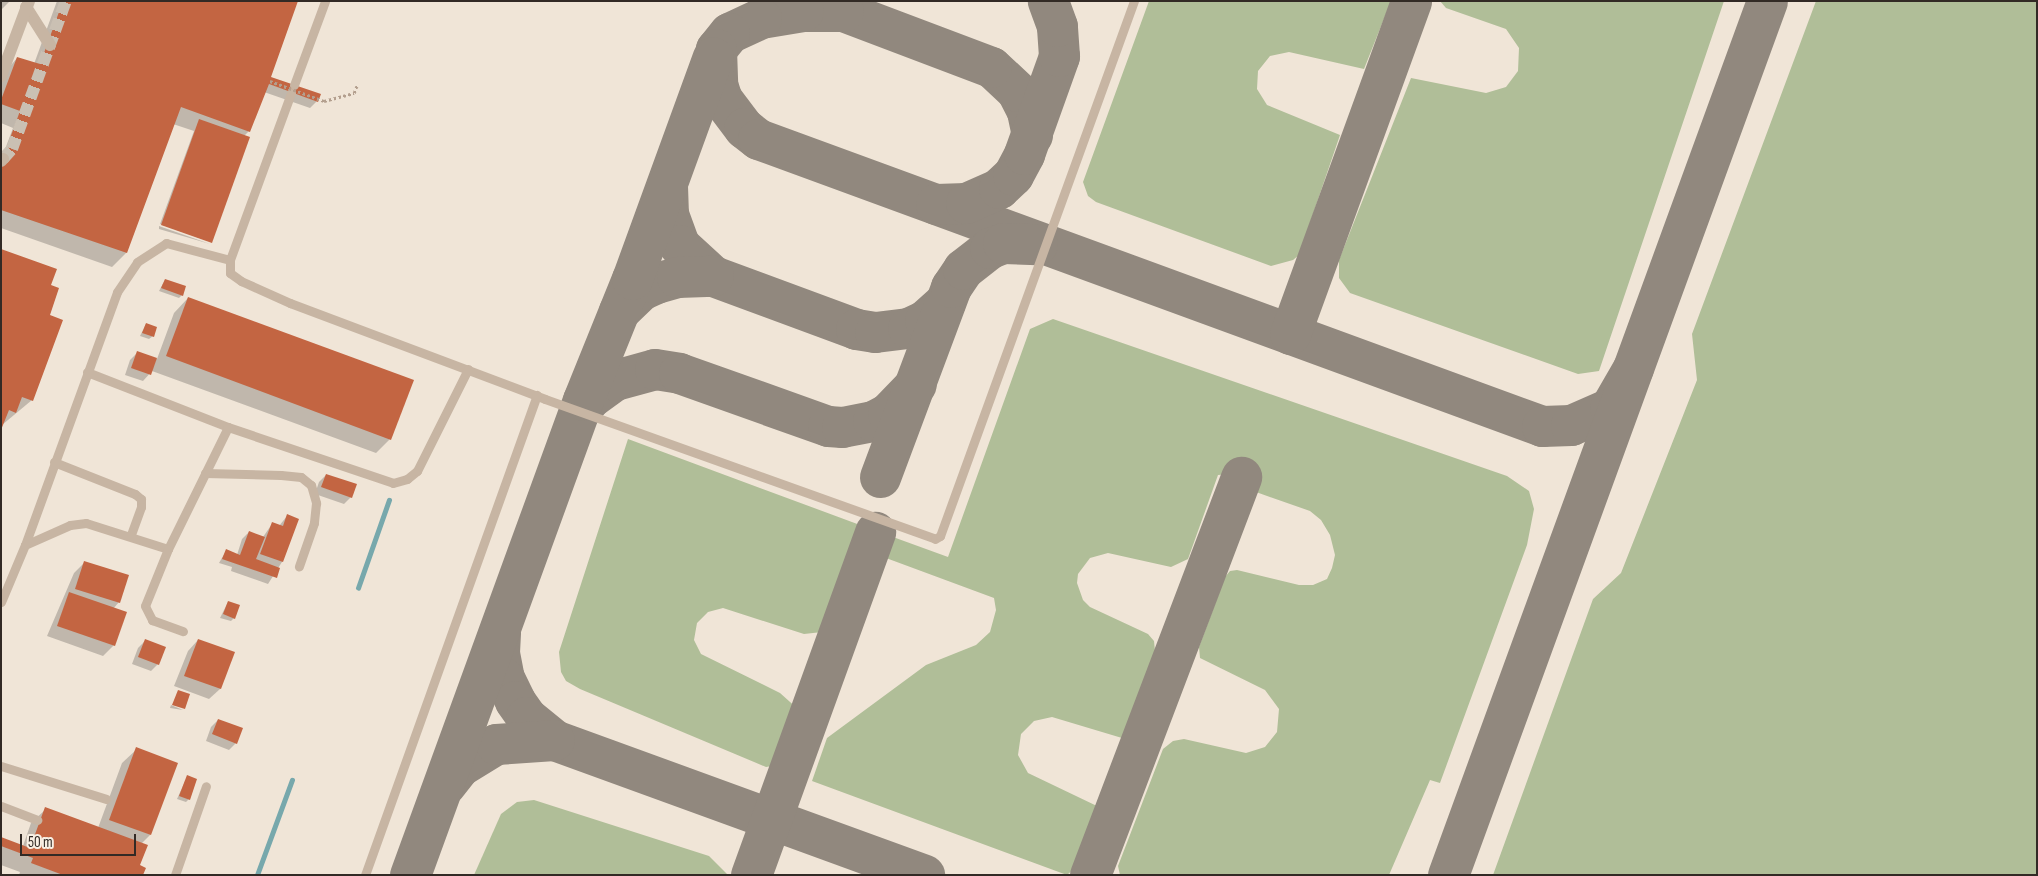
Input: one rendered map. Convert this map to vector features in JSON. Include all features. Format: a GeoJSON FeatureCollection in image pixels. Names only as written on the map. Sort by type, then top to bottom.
{"type":"FeatureCollection","features":[{"type":"Feature","properties":{"kind":"street"},"geometry":{"type":"LineString","coordinates":[[28,4],[50,45]]}},
{"type":"Feature","properties":{"kind":"street"},"geometry":{"type":"LineString","coordinates":[[1,76],[7,46],[28,4]]}},
{"type":"Feature","properties":{"kind":"lane"},"geometry":{"type":"LineString","coordinates":[[325,1],[230,260],[230,273],[290,303],[537,395],[935,539],[940,536],[1134,1]]}},
{"type":"Feature","properties":{"kind":"lane"},"geometry":{"type":"LineString","coordinates":[[2,599],[25,545],[117,292],[137,262],[151,251],[166,243],[230,260]]}},
{"type":"Feature","properties":{"kind":"lane"},"geometry":{"type":"LineString","coordinates":[[87,372],[228,427],[386,482],[401,482],[417,471],[468,369]]}},
{"type":"Feature","properties":{"kind":"lane"},"geometry":{"type":"LineString","coordinates":[[365,875],[537,395]]}},
{"type":"Feature","properties":{"kind":"lane"},"geometry":{"type":"LineString","coordinates":[[183,631],[152,620],[145,606],[168,549],[228,427]]}},
{"type":"Feature","properties":{"kind":"lane"},"geometry":{"type":"LineString","coordinates":[[54,462],[135,494],[141,499],[141,507],[131,535]]}},
{"type":"Feature","properties":{"kind":"lane"},"geometry":{"type":"LineString","coordinates":[[205,473],[301,477],[311,485],[316,503],[314,523],[299,566]]}},
{"type":"Feature","properties":{"kind":"lane"},"geometry":{"type":"LineString","coordinates":[[25,545],[70,525],[86,523],[131,535],[168,549]]}},
{"type":"Feature","properties":{"kind":"lane"},"geometry":{"type":"LineString","coordinates":[[1,766],[106,799]]}},
{"type":"Feature","properties":{"kind":"lane"},"geometry":{"type":"LineString","coordinates":[[175,875],[206,786]]}},
{"type":"Feature","properties":{"kind":"lane"},"geometry":{"type":"LineString","coordinates":[[1,806],[37,820]]}},
{"type":"Feature","properties":{"kind":"path"},"geometry":{"type":"LineString","coordinates":[[270,81],[324,101],[354,93],[357,85]]}},
{"type":"Feature","properties":{"kind":"green space"},"geometry":{"type":"Polygon","coordinates":[[[1149,1],[1391,1],[1364,69],[1289,52],[1270,56],[1258,71],[1257,89],[1267,105],[1340,135],[1299,255],[1293,260],[1271,266],[1096,202],[1088,196],[1083,182],[1149,1]]]}},
{"type":"Feature","properties":{"kind":"green space"},"geometry":{"type":"Polygon","coordinates":[[[1440,1],[1724,1],[1599,371],[1578,374],[1350,293],[1339,278],[1339,260],[1411,78],[1486,93],[1506,87],[1518,71],[1519,48],[1506,29],[1446,8],[1440,1]]]}},
{"type":"Feature","properties":{"kind":"green space"},"geometry":{"type":"Polygon","coordinates":[[[1816,1],[2037,1],[2037,875],[1493,875],[1593,599],[1621,573],[1697,380],[1692,334],[1816,1]]]}},
{"type":"Feature","properties":{"kind":"green space"},"geometry":{"type":"Polygon","coordinates":[[[1053,319],[1507,476],[1529,491],[1534,509],[1527,545],[1440,783],[1430,780],[1389,875],[1120,875],[1118,866],[1163,749],[1173,741],[1184,739],[1246,753],[1265,747],[1277,732],[1279,709],[1265,690],[1200,658],[1199,647],[1225,577],[1230,571],[1237,570],[1299,585],[1313,585],[1327,579],[1332,568],[1335,555],[1330,535],[1321,520],[1310,511],[1256,492],[1241,477],[1230,474],[1218,475],[1188,559],[1171,567],[1108,553],[1090,558],[1078,574],[1077,583],[1083,600],[1090,607],[1148,634],[1154,641],[1155,651],[1122,738],[1052,717],[1034,721],[1021,734],[1018,755],[1028,773],[1099,807],[1078,865],[1067,875],[812,781],[827,738],[926,665],[976,645],[990,632],[996,610],[994,598],[886,558],[893,537],[948,557],[1030,329],[1053,319]]]}},
{"type":"Feature","properties":{"kind":"green space"},"geometry":{"type":"Polygon","coordinates":[[[628,439],[860,525],[822,632],[804,634],[723,608],[708,612],[697,623],[694,640],[701,654],[780,693],[799,710],[779,760],[772,766],[766,767],[580,689],[566,681],[561,672],[559,652],[628,439]]]}},
{"type":"Feature","properties":{"kind":"green space"},"geometry":{"type":"Polygon","coordinates":[[[534,800],[709,856],[728,875],[474,875],[501,814],[517,802],[534,800]]]}},
{"type":"Feature","properties":{"kind":"building"},"geometry":{"type":"Polygon","coordinates":[[[63,1],[298,1],[271,77],[321,94],[318,102],[269,84],[250,132],[181,107],[127,253],[1,210],[1,163],[20,111],[1,104],[1,100],[17,57],[40,64],[63,1]]]}},
{"type":"Feature","properties":{"kind":"building"},"geometry":{"type":"Polygon","coordinates":[[[199,119],[250,137],[212,243],[161,225],[199,119]]]}},
{"type":"Feature","properties":{"kind":"building"},"geometry":{"type":"Polygon","coordinates":[[[1,249],[57,269],[51,285],[59,288],[50,315],[63,320],[33,401],[22,397],[16,413],[9,410],[1,430],[1,249]]]}},
{"type":"Feature","properties":{"kind":"building"},"geometry":{"type":"Polygon","coordinates":[[[165,279],[186,286],[183,296],[161,288],[165,279]]]}},
{"type":"Feature","properties":{"kind":"building"},"geometry":{"type":"Polygon","coordinates":[[[188,297],[414,380],[391,440],[166,356],[188,297]]]}},
{"type":"Feature","properties":{"kind":"building"},"geometry":{"type":"Polygon","coordinates":[[[146,323],[157,327],[154,337],[142,333],[146,323]]]}},
{"type":"Feature","properties":{"kind":"building"},"geometry":{"type":"Polygon","coordinates":[[[137,351],[157,358],[151,375],[131,368],[137,351]]]}},
{"type":"Feature","properties":{"kind":"building"},"geometry":{"type":"Polygon","coordinates":[[[326,474],[357,484],[352,498],[321,487],[326,474]]]}},
{"type":"Feature","properties":{"kind":"building"},"geometry":{"type":"Polygon","coordinates":[[[287,514],[299,519],[283,562],[260,554],[272,522],[283,526],[287,514]]]}},
{"type":"Feature","properties":{"kind":"building"},"geometry":{"type":"Polygon","coordinates":[[[249,531],[265,537],[256,559],[280,568],[277,578],[222,559],[226,549],[240,555],[249,531]]]}},
{"type":"Feature","properties":{"kind":"building"},"geometry":{"type":"Polygon","coordinates":[[[84,561],[129,575],[120,603],[75,589],[84,561]]]}},
{"type":"Feature","properties":{"kind":"building"},"geometry":{"type":"Polygon","coordinates":[[[69,592],[127,612],[115,646],[57,626],[69,592]]]}},
{"type":"Feature","properties":{"kind":"building"},"geometry":{"type":"Polygon","coordinates":[[[228,601],[240,605],[235,619],[223,614],[228,601]]]}},
{"type":"Feature","properties":{"kind":"building"},"geometry":{"type":"Polygon","coordinates":[[[145,639],[166,647],[159,665],[138,657],[145,639]]]}},
{"type":"Feature","properties":{"kind":"building"},"geometry":{"type":"Polygon","coordinates":[[[198,639],[235,652],[221,689],[184,676],[198,639]]]}},
{"type":"Feature","properties":{"kind":"building"},"geometry":{"type":"Polygon","coordinates":[[[178,690],[190,694],[185,709],[172,705],[178,690]]]}},
{"type":"Feature","properties":{"kind":"building"},"geometry":{"type":"Polygon","coordinates":[[[218,719],[243,728],[237,744],[212,734],[218,719]]]}},
{"type":"Feature","properties":{"kind":"building"},"geometry":{"type":"Polygon","coordinates":[[[136,747],[178,763],[151,835],[109,820],[136,747]]]}},
{"type":"Feature","properties":{"kind":"building"},"geometry":{"type":"Polygon","coordinates":[[[187,775],[197,779],[190,800],[179,796],[187,775]]]}},
{"type":"Feature","properties":{"kind":"building"},"geometry":{"type":"Polygon","coordinates":[[[45,807],[148,845],[140,865],[146,868],[143,875],[63,875],[31,863],[33,858],[1,846],[1,837],[30,848],[45,807]]]}},
{"type":"Feature","properties":{"kind":"waterway"},"geometry":{"type":"LineString","coordinates":[[358,588],[389,500]]}},
{"type":"Feature","properties":{"kind":"waterway"},"geometry":{"type":"LineString","coordinates":[[257,875],[292,780]]}},
{"type":"Feature","properties":{"kind":"taxiway"},"geometry":{"type":"LineString","coordinates":[[936,204],[966,203],[999,188],[1013,175],[1024,154],[1059,56],[1057,26],[1048,1]]}},
{"type":"Feature","properties":{"kind":"taxiway"},"geometry":{"type":"LineString","coordinates":[[1290,334],[1411,1]]}},
{"type":"Feature","properties":{"kind":"taxiway"},"geometry":{"type":"LineString","coordinates":[[1448,875],[1767,1]]}},
{"type":"Feature","properties":{"kind":"taxiway"},"geometry":{"type":"LineString","coordinates":[[1032,135],[1027,111],[1017,91],[991,67],[843,11],[803,11],[761,18],[729,33],[716,49],[717,84],[722,99],[744,128],[758,139],[1542,426],[1571,425],[1610,408],[1633,368]]}},
{"type":"Feature","properties":{"kind":"taxiway"},"geometry":{"type":"LineString","coordinates":[[410,875],[583,400],[632,279],[713,57]]}},
{"type":"Feature","properties":{"kind":"taxiway"},"geometry":{"type":"LineString","coordinates":[[667,186],[668,214],[679,245],[713,276],[856,329],[875,332],[908,328],[925,320],[945,302]]}},
{"type":"Feature","properties":{"kind":"taxiway"},"geometry":{"type":"LineString","coordinates":[[880,477],[951,287],[963,269],[990,248],[1003,243],[1037,244]]}},
{"type":"Feature","properties":{"kind":"taxiway"},"geometry":{"type":"LineString","coordinates":[[619,311],[641,290],[656,283],[677,277],[713,276]]}},
{"type":"Feature","properties":{"kind":"taxiway"},"geometry":{"type":"LineString","coordinates":[[581,409],[590,398],[615,380],[655,369],[679,373],[828,426],[842,427],[873,421],[888,413],[916,384]]}},
{"type":"Feature","properties":{"kind":"taxiway"},"geometry":{"type":"LineString","coordinates":[[1090,875],[1241,477]]}},
{"type":"Feature","properties":{"kind":"taxiway"},"geometry":{"type":"LineString","coordinates":[[751,875],[875,532]]}},
{"type":"Feature","properties":{"kind":"taxiway"},"geometry":{"type":"LineString","coordinates":[[500,633],[499,653],[504,678],[515,701],[526,717],[554,740],[924,875]]}},
{"type":"Feature","properties":{"kind":"taxiway"},"geometry":{"type":"LineString","coordinates":[[445,785],[460,766],[496,744],[554,740]]}},
{"type":"Feature","properties":{"kind":"tunnel"},"geometry":{"type":"LineString","coordinates":[[3,159],[12,149],[66,1]]}}]}
